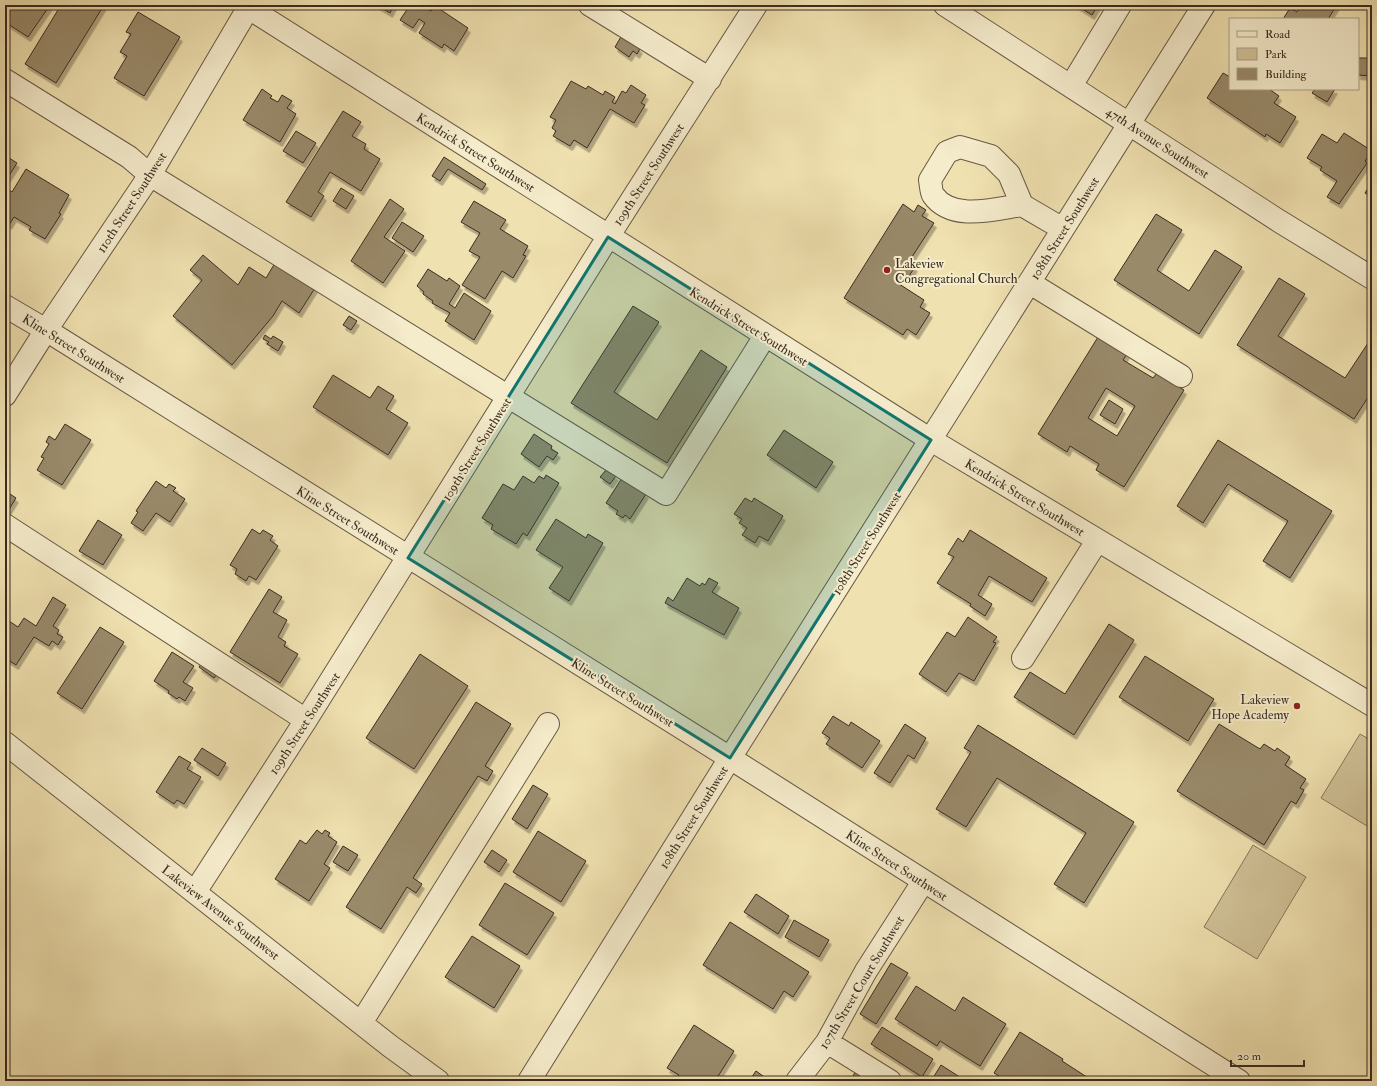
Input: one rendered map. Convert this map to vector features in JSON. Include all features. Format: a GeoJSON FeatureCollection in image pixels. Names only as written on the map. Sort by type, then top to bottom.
{"type":"FeatureCollection","features":[{"type":"Feature","properties":{"kind":"street"},"geometry":{"type":"LineString","coordinates":[[590,5],[710,79]]}},
{"type":"Feature","properties":{"kind":"street","name":"109th Street Southwest"},"geometry":{"type":"LineString","coordinates":[[195,892],[306,720],[608,236],[756,5]]}},
{"type":"Feature","properties":{"kind":"street","name":"47th Avenue Southwest"},"geometry":{"type":"LineString","coordinates":[[945,5],[1130,123],[1191,164],[1372,278]]}},
{"type":"Feature","properties":{"kind":"street"},"geometry":{"type":"LineString","coordinates":[[1071,86],[1120,5]]}},
{"type":"Feature","properties":{"kind":"street","name":"108th Street Southwest"},"geometry":{"type":"LineString","coordinates":[[529,1081],[730,758],[1204,5]]}},
{"type":"Feature","properties":{"kind":"street","name":"110th Street Southwest"},"geometry":{"type":"LineString","coordinates":[[5,395],[46,330],[150,175],[248,6]]}},
{"type":"Feature","properties":{"kind":"street","name":"Kendrick Street Southwest"},"geometry":{"type":"LineString","coordinates":[[248,6],[765,336],[931,440],[1372,704]]}},
{"type":"Feature","properties":{"kind":"street"},"geometry":{"type":"LineString","coordinates":[[5,80],[129,157],[150,175],[666,494],[765,336]]}},
{"type":"Feature","properties":{"kind":"street"},"geometry":{"type":"LineString","coordinates":[[1022,205],[1063,229]]}},
{"type":"Feature","properties":{"kind":"street"},"geometry":{"type":"LineString","coordinates":[[1030,282],[1181,376]]}},
{"type":"Feature","properties":{"kind":"street","name":"Kline Street Southwest"},"geometry":{"type":"LineString","coordinates":[[5,306],[46,330],[408,558],[730,758],[923,882],[1239,1081]]}},
{"type":"Feature","properties":{"kind":"street"},"geometry":{"type":"LineString","coordinates":[[5,525],[306,720]]}},
{"type":"Feature","properties":{"kind":"street"},"geometry":{"type":"LineString","coordinates":[[1023,658],[1097,540]]}},
{"type":"Feature","properties":{"kind":"street"},"geometry":{"type":"LineString","coordinates":[[361,1023],[548,724]]}},
{"type":"Feature","properties":{"kind":"street","name":"Lakeview Avenue Southwest"},"geometry":{"type":"LineString","coordinates":[[5,743],[361,1023],[438,1081]]}},
{"type":"Feature","properties":{"kind":"street","name":"107th Street Court Southwest"},"geometry":{"type":"LineString","coordinates":[[797,1081],[827,1042],[866,971],[923,882]]}},
{"type":"Feature","properties":{"kind":"street"},"geometry":{"type":"LineString","coordinates":[[827,1042],[890,1081]]}},
{"type":"Feature","properties":{"kind":"highlighted area"},"geometry":{"type":"Polygon","coordinates":[[[608,237],[931,440],[730,758],[408,558],[608,237]]]}},
{"type":"Feature","properties":{"kind":"green space"},"geometry":{"type":"Polygon","coordinates":[[[1360,734],[1372,741],[1372,829],[1321,798],[1360,734]]]}},
{"type":"Feature","properties":{"kind":"green space"},"geometry":{"type":"Polygon","coordinates":[[[1253,845],[1306,877],[1257,959],[1204,927],[1253,845]]]}},
{"type":"Feature","properties":{"kind":"building"},"geometry":{"type":"Polygon","coordinates":[[[9,5],[50,5],[28,37],[5,22],[5,12],[9,5]]]}},
{"type":"Feature","properties":{"kind":"building"},"geometry":{"type":"Polygon","coordinates":[[[61,5],[104,5],[56,83],[25,64],[61,5]]]}},
{"type":"Feature","properties":{"kind":"building"},"geometry":{"type":"Polygon","coordinates":[[[377,5],[394,5],[390,13],[377,5]]]}},
{"type":"Feature","properties":{"kind":"building"},"geometry":{"type":"Polygon","coordinates":[[[410,5],[427,5],[425,8],[431,11],[435,6],[468,28],[454,51],[444,44],[442,48],[419,33],[425,23],[419,19],[413,28],[400,20],[410,5]]]}},
{"type":"Feature","properties":{"kind":"building"},"geometry":{"type":"Polygon","coordinates":[[[1076,5],[1098,5],[1092,15],[1076,5]]]}},
{"type":"Feature","properties":{"kind":"building"},"geometry":{"type":"Polygon","coordinates":[[[1301,5],[1337,5],[1329,18],[1284,18],[1290,8],[1297,12],[1301,5]]]}},
{"type":"Feature","properties":{"kind":"building"},"geometry":{"type":"Polygon","coordinates":[[[138,12],[180,37],[144,96],[114,78],[127,56],[120,52],[131,34],[126,32],[138,12]]]}},
{"type":"Feature","properties":{"kind":"building"},"geometry":{"type":"Polygon","coordinates":[[[622,35],[640,49],[637,54],[633,51],[629,57],[615,47],[622,35]]]}},
{"type":"Feature","properties":{"kind":"building"},"geometry":{"type":"Polygon","coordinates":[[[1359,58],[1372,58],[1371,76],[1359,75],[1359,58]]]}},
{"type":"Feature","properties":{"kind":"building"},"geometry":{"type":"Polygon","coordinates":[[[1223,73],[1229,76],[1229,90],[1270,90],[1279,96],[1274,103],[1296,117],[1280,143],[1266,134],[1265,137],[1207,98],[1223,73]]]}},
{"type":"Feature","properties":{"kind":"building"},"geometry":{"type":"Polygon","coordinates":[[[571,81],[586,89],[588,86],[603,95],[605,91],[615,97],[612,102],[615,104],[622,91],[626,93],[631,85],[646,95],[641,103],[645,105],[634,123],[610,109],[587,148],[574,140],[570,146],[553,136],[556,131],[552,128],[556,120],[550,117],[571,81]]]}},
{"type":"Feature","properties":{"kind":"building"},"geometry":{"type":"Polygon","coordinates":[[[262,89],[272,96],[270,98],[278,102],[282,95],[292,101],[287,108],[296,114],[280,142],[243,120],[262,89]]]}},
{"type":"Feature","properties":{"kind":"building"},"geometry":{"type":"Polygon","coordinates":[[[1314,90],[1334,90],[1327,102],[1312,93],[1314,90]]]}},
{"type":"Feature","properties":{"kind":"building"},"geometry":{"type":"Polygon","coordinates":[[[343,111],[361,122],[352,136],[366,144],[364,149],[380,159],[361,191],[330,172],[318,192],[324,196],[311,217],[286,202],[343,111]]]}},
{"type":"Feature","properties":{"kind":"building"},"geometry":{"type":"Polygon","coordinates":[[[296,131],[316,143],[303,163],[283,151],[296,131]]]}},
{"type":"Feature","properties":{"kind":"building"},"geometry":{"type":"Polygon","coordinates":[[[1344,133],[1372,151],[1365,161],[1367,163],[1339,204],[1327,197],[1337,181],[1320,170],[1322,167],[1307,158],[1322,134],[1337,143],[1344,133]]]}},
{"type":"Feature","properties":{"kind":"building"},"geometry":{"type":"Polygon","coordinates":[[[6,156],[17,163],[5,182],[5,158],[6,156]]]}},
{"type":"Feature","properties":{"kind":"building"},"geometry":{"type":"Polygon","coordinates":[[[444,157],[486,184],[482,190],[448,169],[440,181],[432,176],[444,157]]]}},
{"type":"Feature","properties":{"kind":"building"},"geometry":{"type":"Polygon","coordinates":[[[26,169],[69,195],[59,213],[61,214],[45,239],[29,230],[31,227],[14,217],[9,225],[5,222],[5,187],[12,192],[26,169]]]}},
{"type":"Feature","properties":{"kind":"building"},"geometry":{"type":"Polygon","coordinates":[[[1372,182],[1372,197],[1365,193],[1372,182]]]}},
{"type":"Feature","properties":{"kind":"building"},"geometry":{"type":"Polygon","coordinates":[[[341,188],[354,196],[346,209],[333,201],[341,188]]]}},
{"type":"Feature","properties":{"kind":"building"},"geometry":{"type":"Polygon","coordinates":[[[390,199],[404,209],[384,237],[405,251],[383,283],[351,261],[390,199]]]}},
{"type":"Feature","properties":{"kind":"building"},"geometry":{"type":"Polygon","coordinates":[[[474,201],[506,220],[500,229],[528,246],[523,255],[526,256],[513,278],[502,271],[485,299],[462,285],[480,257],[469,251],[480,233],[461,222],[474,201]]]}},
{"type":"Feature","properties":{"kind":"building","name":"Lakeview Congregational Church"},"geometry":{"type":"Polygon","coordinates":[[[903,204],[914,212],[918,205],[926,210],[922,216],[934,223],[908,263],[915,267],[907,279],[901,274],[896,282],[924,300],[920,307],[930,313],[916,335],[907,329],[903,335],[844,298],[903,204]]]}},
{"type":"Feature","properties":{"kind":"building"},"geometry":{"type":"Polygon","coordinates":[[[1156,214],[1182,230],[1157,270],[1189,291],[1215,250],[1242,267],[1199,334],[1114,280],[1156,214]]]}},
{"type":"Feature","properties":{"kind":"building"},"geometry":{"type":"Polygon","coordinates":[[[402,222],[424,236],[413,252],[392,238],[402,222]]]}},
{"type":"Feature","properties":{"kind":"building"},"geometry":{"type":"Polygon","coordinates":[[[203,255],[238,285],[249,267],[266,278],[275,263],[315,288],[299,313],[282,301],[273,316],[232,365],[173,316],[202,280],[190,270],[203,255]]]}},
{"type":"Feature","properties":{"kind":"building"},"geometry":{"type":"Polygon","coordinates":[[[428,269],[447,281],[449,278],[460,286],[449,304],[455,308],[464,293],[491,311],[474,340],[445,321],[450,313],[432,303],[433,301],[423,294],[424,292],[417,286],[428,269]]]}},
{"type":"Feature","properties":{"kind":"building"},"geometry":{"type":"Polygon","coordinates":[[[1279,278],[1305,294],[1278,336],[1345,378],[1372,337],[1372,391],[1354,419],[1237,345],[1279,278]]]}},
{"type":"Feature","properties":{"kind":"building"},"geometry":{"type":"Polygon","coordinates":[[[633,306],[659,322],[614,392],[657,420],[701,350],[727,367],[667,463],[571,403],[633,306]]]}},
{"type":"Feature","properties":{"kind":"building"},"geometry":{"type":"Polygon","coordinates":[[[349,316],[357,321],[351,330],[343,325],[349,316]]]}},
{"type":"Feature","properties":{"kind":"building"},"geometry":{"type":"Polygon","coordinates":[[[265,335],[271,339],[273,336],[283,342],[278,351],[267,344],[269,342],[263,339],[265,335]]]}},
{"type":"Feature","properties":{"kind":"building"},"geometry":{"type":"Polygon","coordinates":[[[1098,337],[1127,354],[1123,360],[1153,378],[1157,373],[1184,390],[1124,487],[1096,470],[1099,464],[1070,446],[1067,452],[1038,434],[1098,337]],[[1106,388],[1088,418],[1117,436],[1135,406],[1106,388]]]}},
{"type":"Feature","properties":{"kind":"building"},"geometry":{"type":"Polygon","coordinates":[[[333,375],[370,398],[378,386],[394,396],[386,409],[408,423],[388,455],[313,407],[333,375]]]}},
{"type":"Feature","properties":{"kind":"building"},"geometry":{"type":"Polygon","coordinates":[[[1109,400],[1123,409],[1115,424],[1100,415],[1109,400]]]}},
{"type":"Feature","properties":{"kind":"building"},"geometry":{"type":"Polygon","coordinates":[[[65,424],[91,440],[62,485],[37,470],[44,458],[41,457],[49,444],[46,442],[49,436],[55,440],[65,424]]]}},
{"type":"Feature","properties":{"kind":"building"},"geometry":{"type":"Polygon","coordinates":[[[784,430],[833,462],[816,488],[767,455],[784,430]]]}},
{"type":"Feature","properties":{"kind":"building"},"geometry":{"type":"Polygon","coordinates":[[[534,434],[552,446],[551,449],[558,453],[553,460],[547,456],[539,467],[521,454],[534,434]]]}},
{"type":"Feature","properties":{"kind":"building"},"geometry":{"type":"Polygon","coordinates":[[[1218,440],[1332,511],[1290,578],[1263,561],[1288,521],[1228,484],[1203,523],[1177,506],[1218,440]]]}},
{"type":"Feature","properties":{"kind":"building"},"geometry":{"type":"Polygon","coordinates":[[[606,470],[616,476],[610,484],[600,477],[606,470]]]}},
{"type":"Feature","properties":{"kind":"building"},"geometry":{"type":"Polygon","coordinates":[[[546,475],[559,483],[527,536],[523,533],[516,544],[491,529],[493,525],[482,518],[503,484],[514,490],[523,476],[534,483],[539,476],[544,479],[546,475]]]}},
{"type":"Feature","properties":{"kind":"building"},"geometry":{"type":"Polygon","coordinates":[[[622,478],[646,494],[630,519],[625,515],[623,518],[616,514],[618,511],[606,503],[622,478]]]}},
{"type":"Feature","properties":{"kind":"building"},"geometry":{"type":"Polygon","coordinates":[[[156,481],[166,488],[169,484],[176,488],[173,491],[185,499],[170,522],[156,513],[143,531],[131,523],[138,512],[136,511],[156,481]]]}},
{"type":"Feature","properties":{"kind":"building"},"geometry":{"type":"Polygon","coordinates":[[[7,492],[16,498],[8,511],[5,509],[5,495],[7,492]]]}},
{"type":"Feature","properties":{"kind":"building"},"geometry":{"type":"Polygon","coordinates":[[[745,498],[752,502],[754,498],[783,516],[768,541],[759,536],[755,543],[742,535],[747,528],[739,523],[742,519],[734,514],[745,498]]]}},
{"type":"Feature","properties":{"kind":"building"},"geometry":{"type":"Polygon","coordinates":[[[556,519],[586,538],[588,534],[603,543],[569,601],[549,588],[563,567],[536,550],[556,519]]]}},
{"type":"Feature","properties":{"kind":"building"},"geometry":{"type":"Polygon","coordinates":[[[98,520],[122,535],[103,565],[79,551],[98,520]]]}},
{"type":"Feature","properties":{"kind":"building"},"geometry":{"type":"Polygon","coordinates":[[[252,529],[260,534],[263,530],[273,536],[270,540],[278,546],[256,580],[249,576],[246,581],[235,574],[237,569],[230,565],[252,529]]]}},
{"type":"Feature","properties":{"kind":"building"},"geometry":{"type":"Polygon","coordinates":[[[970,530],[1047,578],[1032,602],[989,576],[978,595],[992,604],[985,616],[970,606],[971,604],[937,583],[954,557],[948,554],[958,538],[963,542],[970,530]]]}},
{"type":"Feature","properties":{"kind":"building"},"geometry":{"type":"Polygon","coordinates":[[[687,578],[700,586],[702,583],[705,585],[709,578],[718,583],[712,592],[739,608],[724,635],[665,603],[668,597],[673,601],[687,578]]]}},
{"type":"Feature","properties":{"kind":"building"},"geometry":{"type":"Polygon","coordinates":[[[269,589],[282,597],[273,612],[287,620],[278,637],[286,642],[284,646],[298,654],[280,683],[230,652],[269,589]]]}},
{"type":"Feature","properties":{"kind":"building"},"geometry":{"type":"Polygon","coordinates":[[[53,597],[66,605],[53,626],[59,630],[57,634],[63,637],[58,645],[52,641],[49,646],[34,637],[16,665],[5,658],[6,619],[18,627],[24,618],[36,626],[53,597]]]}},
{"type":"Feature","properties":{"kind":"building"},"geometry":{"type":"Polygon","coordinates":[[[968,617],[997,637],[993,642],[996,643],[974,681],[959,673],[946,692],[919,674],[947,632],[955,637],[968,617]]]}},
{"type":"Feature","properties":{"kind":"building"},"geometry":{"type":"Polygon","coordinates":[[[1109,624],[1134,640],[1074,735],[1014,697],[1030,672],[1065,694],[1109,624]]]}},
{"type":"Feature","properties":{"kind":"building"},"geometry":{"type":"Polygon","coordinates":[[[100,627],[124,642],[82,709],[57,693],[100,627]]]}},
{"type":"Feature","properties":{"kind":"building"},"geometry":{"type":"Polygon","coordinates":[[[172,652],[194,666],[183,682],[193,688],[185,701],[179,697],[177,699],[168,693],[169,691],[154,681],[172,652]]]}},
{"type":"Feature","properties":{"kind":"building"},"geometry":{"type":"Polygon","coordinates":[[[420,654],[468,686],[414,769],[366,738],[420,654]]]}},
{"type":"Feature","properties":{"kind":"building"},"geometry":{"type":"Polygon","coordinates":[[[1145,656],[1214,699],[1188,741],[1119,697],[1145,656]]]}},
{"type":"Feature","properties":{"kind":"building"},"geometry":{"type":"Polygon","coordinates":[[[205,659],[220,670],[214,678],[199,667],[205,659]]]}},
{"type":"Feature","properties":{"kind":"building"},"geometry":{"type":"Polygon","coordinates":[[[476,702],[511,724],[485,766],[493,771],[487,781],[478,776],[413,878],[422,884],[416,893],[407,887],[381,929],[346,907],[476,702]]]}},
{"type":"Feature","properties":{"kind":"building"},"geometry":{"type":"Polygon","coordinates":[[[833,716],[849,726],[851,722],[880,741],[862,768],[826,744],[830,738],[822,733],[833,716]]]}},
{"type":"Feature","properties":{"kind":"building"},"geometry":{"type":"Polygon","coordinates":[[[905,724],[926,738],[914,759],[908,755],[890,783],[874,773],[905,724]]]}},
{"type":"Feature","properties":{"kind":"building"},"geometry":{"type":"Polygon","coordinates":[[[1219,724],[1260,749],[1264,744],[1275,751],[1277,748],[1290,757],[1285,765],[1306,779],[1300,788],[1304,790],[1296,804],[1291,801],[1264,845],[1177,791],[1219,724]]]}},
{"type":"Feature","properties":{"kind":"building"},"geometry":{"type":"Polygon","coordinates":[[[978,725],[1134,822],[1084,903],[1054,884],[1086,833],[997,778],[966,827],[936,809],[971,752],[964,748],[978,725]]]}},
{"type":"Feature","properties":{"kind":"building"},"geometry":{"type":"Polygon","coordinates":[[[202,748],[226,763],[218,776],[194,760],[202,748]]]}},
{"type":"Feature","properties":{"kind":"building"},"geometry":{"type":"Polygon","coordinates":[[[179,756],[191,763],[187,769],[201,777],[184,804],[177,800],[174,804],[156,792],[179,756]]]}},
{"type":"Feature","properties":{"kind":"building"},"geometry":{"type":"Polygon","coordinates":[[[533,785],[548,794],[527,829],[512,819],[533,785]]]}},
{"type":"Feature","properties":{"kind":"building"},"geometry":{"type":"Polygon","coordinates":[[[317,830],[322,834],[325,830],[330,833],[328,836],[337,842],[324,864],[330,868],[309,901],[275,879],[300,840],[306,844],[317,830]]]}},
{"type":"Feature","properties":{"kind":"building"},"geometry":{"type":"Polygon","coordinates":[[[538,831],[586,861],[561,902],[513,872],[538,831]]]}},
{"type":"Feature","properties":{"kind":"building"},"geometry":{"type":"Polygon","coordinates":[[[343,846],[358,855],[348,871],[333,862],[343,846]]]}},
{"type":"Feature","properties":{"kind":"building"},"geometry":{"type":"Polygon","coordinates":[[[492,850],[507,860],[499,872],[484,862],[492,850]]]}},
{"type":"Feature","properties":{"kind":"building"},"geometry":{"type":"Polygon","coordinates":[[[505,883],[554,913],[527,955],[479,925],[505,883]]]}},
{"type":"Feature","properties":{"kind":"building"},"geometry":{"type":"Polygon","coordinates":[[[756,894],[789,916],[778,934],[744,912],[756,894]]]}},
{"type":"Feature","properties":{"kind":"building"},"geometry":{"type":"Polygon","coordinates":[[[794,920],[829,940],[819,957],[785,937],[794,920]]]}},
{"type":"Feature","properties":{"kind":"building"},"geometry":{"type":"Polygon","coordinates":[[[730,922],[809,972],[793,997],[784,991],[773,1009],[703,965],[730,922]]]}},
{"type":"Feature","properties":{"kind":"building"},"geometry":{"type":"Polygon","coordinates":[[[472,936],[520,966],[494,1008],[445,977],[472,936]]]}},
{"type":"Feature","properties":{"kind":"building"},"geometry":{"type":"Polygon","coordinates":[[[891,963],[908,973],[876,1024],[860,1014],[891,963]]]}},
{"type":"Feature","properties":{"kind":"building"},"geometry":{"type":"Polygon","coordinates":[[[916,986],[955,1011],[963,997],[1006,1024],[980,1066],[940,1041],[937,1046],[895,1019],[916,986]]]}},
{"type":"Feature","properties":{"kind":"building"},"geometry":{"type":"Polygon","coordinates":[[[694,1025],[734,1051],[715,1081],[675,1081],[679,1075],[667,1068],[694,1025]]]}},
{"type":"Feature","properties":{"kind":"building"},"geometry":{"type":"Polygon","coordinates":[[[882,1027],[933,1059],[922,1077],[871,1044],[882,1027]]]}},
{"type":"Feature","properties":{"kind":"building"},"geometry":{"type":"Polygon","coordinates":[[[1020,1032],[1063,1059],[1062,1061],[1093,1081],[1007,1081],[994,1073],[1020,1032]]]}},
{"type":"Feature","properties":{"kind":"building"},"geometry":{"type":"Polygon","coordinates":[[[941,1065],[966,1081],[931,1081],[941,1065]]]}},
{"type":"Feature","properties":{"kind":"building"},"geometry":{"type":"Polygon","coordinates":[[[857,1069],[877,1081],[850,1081],[857,1069]]]}},
{"type":"Feature","properties":{"kind":"building"},"geometry":{"type":"Polygon","coordinates":[[[756,1071],[770,1081],[749,1081],[756,1071]]]}},
{"type":"Feature","properties":{"kind":"place","name":"Lakeview Congregational Church"},"geometry":{"type":"Point","coordinates":[887,270]}},
{"type":"Feature","properties":{"kind":"place","name":"Lakeview Hope Academy"},"geometry":{"type":"Point","coordinates":[1297,706]}}]}
